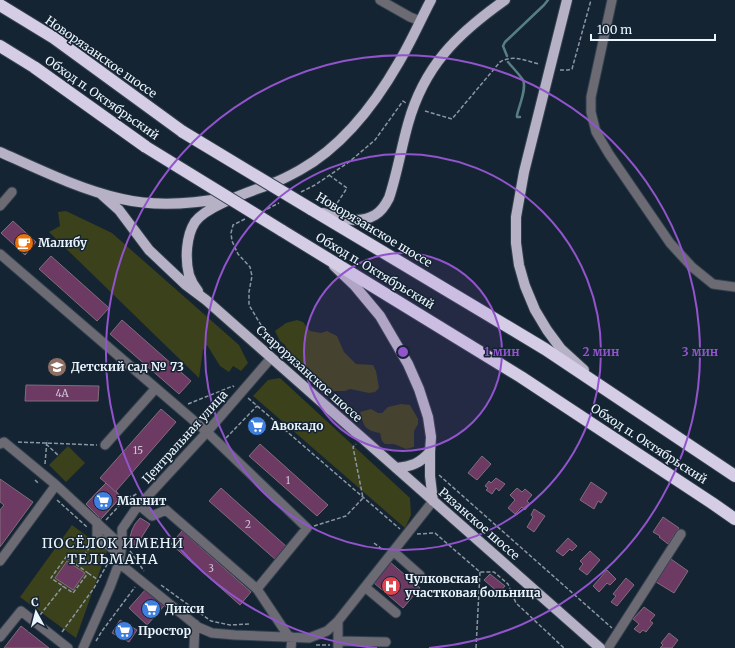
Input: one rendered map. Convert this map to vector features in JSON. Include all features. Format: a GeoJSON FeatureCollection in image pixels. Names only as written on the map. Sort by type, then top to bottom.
{"type":"FeatureCollection","features":[{"type":"Feature","properties":{"kind":"highway","name":"Новорязанское шоссе"},"geometry":{"type":"LineString","coordinates":[[0,5],[54,38],[183,132],[545,349],[735,476]]}},
{"type":"Feature","properties":{"kind":"highway","name":"Обход п. Октябрьский"},"geometry":{"type":"LineString","coordinates":[[0,46],[34,67],[146,148],[522,377],[735,519]]}},
{"type":"Feature","properties":{"kind":"main road"},"geometry":{"type":"LineString","coordinates":[[206,300],[193,284],[188,266],[188,242],[192,228],[196,222],[200,217],[216,206],[274,183],[300,170],[323,154],[343,137],[378,95],[399,62],[430,0]]}},
{"type":"Feature","properties":{"kind":"main road"},"geometry":{"type":"LineString","coordinates":[[311,209],[331,216],[351,220],[365,219],[376,215],[384,207],[389,198],[408,124],[421,87],[446,50],[468,29],[505,0]]}},
{"type":"Feature","properties":{"kind":"main road"},"geometry":{"type":"LineString","coordinates":[[567,0],[524,172],[516,217],[516,243],[519,265],[525,286],[539,317],[561,349],[598,384]]}},
{"type":"Feature","properties":{"kind":"main road"},"geometry":{"type":"LineString","coordinates":[[0,152],[66,181],[100,193],[144,203],[162,204],[205,201],[246,193]]}},
{"type":"Feature","properties":{"kind":"main road"},"geometry":{"type":"LineString","coordinates":[[100,193],[119,210],[149,250],[186,285],[206,300]]}},
{"type":"Feature","properties":{"kind":"main road"},"geometry":{"type":"LineString","coordinates":[[324,256],[355,286],[380,316],[408,364],[419,389],[428,417],[431,436],[430,476],[433,501]]}},
{"type":"Feature","properties":{"kind":"main road","name":"Старорязанское шоссе"},"geometry":{"type":"LineString","coordinates":[[206,300],[396,468]]}},
{"type":"Feature","properties":{"kind":"main road"},"geometry":{"type":"LineString","coordinates":[[396,468],[414,465],[420,462],[430,452]]}},
{"type":"Feature","properties":{"kind":"main road","name":"Рязанское шоссе"},"geometry":{"type":"LineString","coordinates":[[396,468],[600,648]]}},
{"type":"Feature","properties":{"kind":"street"},"geometry":{"type":"LineString","coordinates":[[380,0],[420,21]]}},
{"type":"Feature","properties":{"kind":"street"},"geometry":{"type":"LineString","coordinates":[[612,0],[591,97],[591,112],[596,132],[609,154],[670,243],[692,267],[713,284],[735,287]]}},
{"type":"Feature","properties":{"kind":"street"},"geometry":{"type":"LineString","coordinates":[[0,206],[12,192]]}},
{"type":"Feature","properties":{"kind":"street"},"geometry":{"type":"LineString","coordinates":[[0,254],[220,444],[307,528],[257,589]]}},
{"type":"Feature","properties":{"kind":"street","name":"Центральная улица"},"geometry":{"type":"LineString","coordinates":[[83,648],[110,587],[119,554],[122,529],[134,513],[134,510],[206,432],[271,358]]}},
{"type":"Feature","properties":{"kind":"street"},"geometry":{"type":"LineString","coordinates":[[104,445],[156,388]]}},
{"type":"Feature","properties":{"kind":"street"},"geometry":{"type":"LineString","coordinates":[[1,441],[56,484],[95,521],[119,554],[198,627],[212,633],[309,638],[327,631],[338,621],[433,501]]}},
{"type":"Feature","properties":{"kind":"street"},"geometry":{"type":"LineString","coordinates":[[717,463],[735,471]]}},
{"type":"Feature","properties":{"kind":"street"},"geometry":{"type":"LineString","coordinates":[[0,561],[56,484]]}},
{"type":"Feature","properties":{"kind":"street"},"geometry":{"type":"LineString","coordinates":[[139,505],[152,516],[166,510],[257,589],[290,637],[291,648]]}},
{"type":"Feature","properties":{"kind":"street"},"geometry":{"type":"LineString","coordinates":[[608,648],[681,534]]}},
{"type":"Feature","properties":{"kind":"street"},"geometry":{"type":"LineString","coordinates":[[393,551],[420,575]]}},
{"type":"Feature","properties":{"kind":"street"},"geometry":{"type":"LineString","coordinates":[[365,587],[396,613]]}},
{"type":"Feature","properties":{"kind":"street"},"geometry":{"type":"LineString","coordinates":[[0,637],[21,611],[68,648]]}},
{"type":"Feature","properties":{"kind":"street"},"geometry":{"type":"LineString","coordinates":[[338,621],[338,645],[386,642]]}},
{"type":"Feature","properties":{"kind":"street"},"geometry":{"type":"LineString","coordinates":[[194,647],[195,624]]}},
{"type":"Feature","properties":{"kind":"path"},"geometry":{"type":"LineString","coordinates":[[558,69],[572,69],[592,0]]}},
{"type":"Feature","properties":{"kind":"path"},"geometry":{"type":"LineString","coordinates":[[426,110],[452,119],[500,62],[505,59],[516,58],[539,64]]}},
{"type":"Feature","properties":{"kind":"path"},"geometry":{"type":"LineString","coordinates":[[301,192],[315,185],[349,162],[375,140],[403,101],[406,103]]}},
{"type":"Feature","properties":{"kind":"path"},"geometry":{"type":"LineString","coordinates":[[329,175],[347,188],[332,211]]}},
{"type":"Feature","properties":{"kind":"path"},"geometry":{"type":"LineString","coordinates":[[267,208],[281,202]]}},
{"type":"Feature","properties":{"kind":"path"},"geometry":{"type":"LineString","coordinates":[[247,219],[234,225],[231,233],[232,241],[238,254],[250,267],[252,276],[249,292],[249,305],[274,346]]}},
{"type":"Feature","properties":{"kind":"path"},"geometry":{"type":"LineString","coordinates":[[178,407],[233,386]]}},
{"type":"Feature","properties":{"kind":"path"},"geometry":{"type":"LineString","coordinates":[[246,397],[406,534],[435,533],[480,572],[494,572],[508,584],[516,603],[564,648]]}},
{"type":"Feature","properties":{"kind":"path"},"geometry":{"type":"LineString","coordinates":[[220,444],[257,406]]}},
{"type":"Feature","properties":{"kind":"path"},"geometry":{"type":"LineString","coordinates":[[361,438],[353,447],[363,498]]}},
{"type":"Feature","properties":{"kind":"path"},"geometry":{"type":"LineString","coordinates":[[1,441],[46,444],[104,445]]}},
{"type":"Feature","properties":{"kind":"path"},"geometry":{"type":"LineString","coordinates":[[46,444],[58,456]]}},
{"type":"Feature","properties":{"kind":"path"},"geometry":{"type":"LineString","coordinates":[[439,476],[618,634]]}},
{"type":"Feature","properties":{"kind":"path"},"geometry":{"type":"LineString","coordinates":[[87,527],[95,521],[96,517],[103,523],[127,497],[134,513]]}},
{"type":"Feature","properties":{"kind":"path"},"geometry":{"type":"LineString","coordinates":[[307,528],[346,516],[363,498]]}},
{"type":"Feature","properties":{"kind":"path"},"geometry":{"type":"LineString","coordinates":[[77,565],[95,539]]}},
{"type":"Feature","properties":{"kind":"path"},"geometry":{"type":"LineString","coordinates":[[57,639],[94,588],[98,580],[119,554],[146,574]]}},
{"type":"Feature","properties":{"kind":"path"},"geometry":{"type":"LineString","coordinates":[[88,573],[73,593],[51,578],[66,557],[98,580]]}},
{"type":"Feature","properties":{"kind":"path"},"geometry":{"type":"LineString","coordinates":[[476,648],[480,572]]}},
{"type":"Feature","properties":{"kind":"path"},"geometry":{"type":"LineString","coordinates":[[158,582],[211,621],[230,624],[249,624],[248,636]]}},
{"type":"Feature","properties":{"kind":"path"},"geometry":{"type":"LineString","coordinates":[[95,642],[137,584]]}},
{"type":"Feature","properties":{"kind":"path"},"geometry":{"type":"LineString","coordinates":[[35,622],[62,586]]}},
{"type":"Feature","properties":{"kind":"green space"},"geometry":{"type":"Polygon","coordinates":[[[66,211],[112,233],[239,345],[248,363],[241,371],[233,366],[229,372],[220,366],[207,345],[203,350],[199,378],[49,232],[60,226],[58,212],[66,211]]]}},
{"type":"Feature","properties":{"kind":"green space"},"geometry":{"type":"Polygon","coordinates":[[[297,320],[303,322],[310,331],[321,333],[327,331],[337,336],[344,352],[356,364],[373,365],[376,371],[379,388],[375,392],[369,393],[350,389],[345,391],[334,391],[323,382],[302,370],[300,364],[290,356],[285,345],[280,341],[275,331],[286,323],[297,320]]]}},
{"type":"Feature","properties":{"kind":"green space"},"geometry":{"type":"Polygon","coordinates":[[[280,378],[410,498],[411,515],[405,528],[253,396],[268,380],[280,378]]]}},
{"type":"Feature","properties":{"kind":"green space"},"geometry":{"type":"Polygon","coordinates":[[[401,404],[410,405],[418,419],[418,424],[414,431],[414,447],[406,449],[394,444],[385,444],[382,441],[380,433],[366,427],[360,412],[371,409],[378,413],[382,413],[388,407],[401,404]]]}},
{"type":"Feature","properties":{"kind":"green space"},"geometry":{"type":"Polygon","coordinates":[[[68,446],[85,463],[66,482],[49,465],[68,446]]]}},
{"type":"Feature","properties":{"kind":"green space"},"geometry":{"type":"Polygon","coordinates":[[[72,525],[107,551],[76,638],[20,597],[72,525]]]}},
{"type":"Feature","properties":{"kind":"building"},"geometry":{"type":"Polygon","coordinates":[[[13,221],[36,242],[25,255],[1,233],[13,221]]]}},
{"type":"Feature","properties":{"kind":"building"},"geometry":{"type":"Polygon","coordinates":[[[51,256],[109,308],[97,321],[39,269],[51,256]]]}},
{"type":"Feature","properties":{"kind":"building"},"geometry":{"type":"Polygon","coordinates":[[[122,320],[191,381],[179,394],[110,334],[122,320]]]}},
{"type":"Feature","properties":{"kind":"building"},"geometry":{"type":"Polygon","coordinates":[[[26,385],[99,386],[98,401],[25,401],[26,385]]]}},
{"type":"Feature","properties":{"kind":"building"},"geometry":{"type":"Polygon","coordinates":[[[161,409],[176,422],[116,491],[121,497],[101,519],[86,504],[106,483],[100,478],[161,409]]]}},
{"type":"Feature","properties":{"kind":"building"},"geometry":{"type":"Polygon","coordinates":[[[257,417],[266,426],[258,434],[249,426],[257,417]]]}},
{"type":"Feature","properties":{"kind":"building"},"geometry":{"type":"Polygon","coordinates":[[[260,444],[328,505],[317,516],[249,456],[260,444]]]}},
{"type":"Feature","properties":{"kind":"building"},"geometry":{"type":"Polygon","coordinates":[[[482,456],[491,464],[477,480],[468,473],[482,456]]]}},
{"type":"Feature","properties":{"kind":"building"},"geometry":{"type":"Polygon","coordinates":[[[496,478],[505,484],[499,491],[496,488],[492,494],[486,490],[488,488],[485,486],[489,481],[491,483],[496,478]]]}},
{"type":"Feature","properties":{"kind":"building"},"geometry":{"type":"Polygon","coordinates":[[[0,479],[33,502],[0,547],[0,510],[4,505],[0,502],[0,479]]]}},
{"type":"Feature","properties":{"kind":"building"},"geometry":{"type":"Polygon","coordinates":[[[591,482],[607,493],[601,503],[598,501],[594,509],[580,500],[591,482]]]}},
{"type":"Feature","properties":{"kind":"building","name":"Магнит"},"geometry":{"type":"Polygon","coordinates":[[[106,483],[121,497],[101,519],[86,504],[106,483]]]}},
{"type":"Feature","properties":{"kind":"building"},"geometry":{"type":"Polygon","coordinates":[[[221,488],[287,547],[276,560],[209,501],[221,488]]]}},
{"type":"Feature","properties":{"kind":"building"},"geometry":{"type":"Polygon","coordinates":[[[517,488],[522,492],[525,489],[532,495],[527,501],[530,504],[525,510],[522,507],[515,514],[508,508],[515,500],[510,495],[517,488]]]}},
{"type":"Feature","properties":{"kind":"building"},"geometry":{"type":"Polygon","coordinates":[[[534,509],[545,516],[534,532],[527,527],[533,517],[531,515],[534,509]]]}},
{"type":"Feature","properties":{"kind":"building"},"geometry":{"type":"Polygon","coordinates":[[[663,517],[679,528],[668,544],[659,537],[660,536],[653,532],[663,517]]]}},
{"type":"Feature","properties":{"kind":"building"},"geometry":{"type":"Polygon","coordinates":[[[140,518],[150,524],[136,546],[130,542],[130,537],[135,524],[140,518]]]}},
{"type":"Feature","properties":{"kind":"building"},"geometry":{"type":"Polygon","coordinates":[[[182,531],[251,592],[240,605],[171,544],[182,531]]]}},
{"type":"Feature","properties":{"kind":"building"},"geometry":{"type":"Polygon","coordinates":[[[568,538],[577,546],[572,551],[570,549],[563,556],[556,551],[568,538]]]}},
{"type":"Feature","properties":{"kind":"building"},"geometry":{"type":"Polygon","coordinates":[[[590,551],[600,560],[587,575],[579,569],[583,564],[580,561],[590,551]]]}},
{"type":"Feature","properties":{"kind":"building"},"geometry":{"type":"Polygon","coordinates":[[[671,559],[688,571],[674,593],[656,582],[671,559]]]}},
{"type":"Feature","properties":{"kind":"building"},"geometry":{"type":"Polygon","coordinates":[[[67,561],[85,573],[73,590],[55,578],[67,561]]]}},
{"type":"Feature","properties":{"kind":"building"},"geometry":{"type":"Polygon","coordinates":[[[390,562],[420,588],[403,608],[374,583],[390,562]]]}},
{"type":"Feature","properties":{"kind":"building"},"geometry":{"type":"Polygon","coordinates":[[[607,570],[616,579],[610,585],[607,583],[599,592],[593,586],[607,570]]]}},
{"type":"Feature","properties":{"kind":"building"},"geometry":{"type":"Polygon","coordinates":[[[490,574],[505,586],[499,593],[484,580],[490,574]]]}},
{"type":"Feature","properties":{"kind":"building"},"geometry":{"type":"Polygon","coordinates":[[[626,578],[634,585],[617,606],[611,602],[616,596],[613,594],[626,578]]]}},
{"type":"Feature","properties":{"kind":"building"},"geometry":{"type":"Polygon","coordinates":[[[146,589],[164,606],[147,625],[129,608],[146,589]]]}},
{"type":"Feature","properties":{"kind":"building"},"geometry":{"type":"Polygon","coordinates":[[[644,607],[655,615],[650,621],[653,623],[646,632],[643,630],[640,633],[634,629],[639,624],[633,619],[644,607]]]}},
{"type":"Feature","properties":{"kind":"building"},"geometry":{"type":"Polygon","coordinates":[[[120,620],[137,630],[129,642],[112,633],[120,620]]]}},
{"type":"Feature","properties":{"kind":"building"},"geometry":{"type":"Polygon","coordinates":[[[21,626],[49,648],[4,648],[21,626]]]}},
{"type":"Feature","properties":{"kind":"building"},"geometry":{"type":"Polygon","coordinates":[[[669,633],[678,640],[672,648],[660,648],[663,645],[661,643],[669,633]]]}},
{"type":"Feature","properties":{"kind":"waterway"},"geometry":{"type":"LineString","coordinates":[[507,56],[503,46],[505,42],[548,0]]}},
{"type":"Feature","properties":{"kind":"waterway"},"geometry":{"type":"LineString","coordinates":[[508,62],[524,83],[517,115],[517,117],[520,117]]}},
{"type":"Feature","properties":{"kind":"place","name":"Малибу"},"geometry":{"type":"Point","coordinates":[24,243]}},
{"type":"Feature","properties":{"kind":"place","name":"Детский сад № 73"},"geometry":{"type":"Point","coordinates":[57,367]}},
{"type":"Feature","properties":{"kind":"place","name":"Авокадо"},"geometry":{"type":"Point","coordinates":[257,426]}},
{"type":"Feature","properties":{"kind":"place","name":"Магнит"},"geometry":{"type":"Point","coordinates":[103,501]}},
{"type":"Feature","properties":{"kind":"place","name":"Чулковская участковая больница"},"geometry":{"type":"Point","coordinates":[391,586]}},
{"type":"Feature","properties":{"kind":"place","name":"Дикси"},"geometry":{"type":"Point","coordinates":[151,609]}},
{"type":"Feature","properties":{"kind":"place","name":"Простор"},"geometry":{"type":"Point","coordinates":[124,631]}},
{"type":"Feature","properties":{"kind":"district","name":"ПОСЁЛОК ИМЕНИ ТЕЛЬМАНА"},"geometry":{"type":"Point","coordinates":[113,552]}}]}
